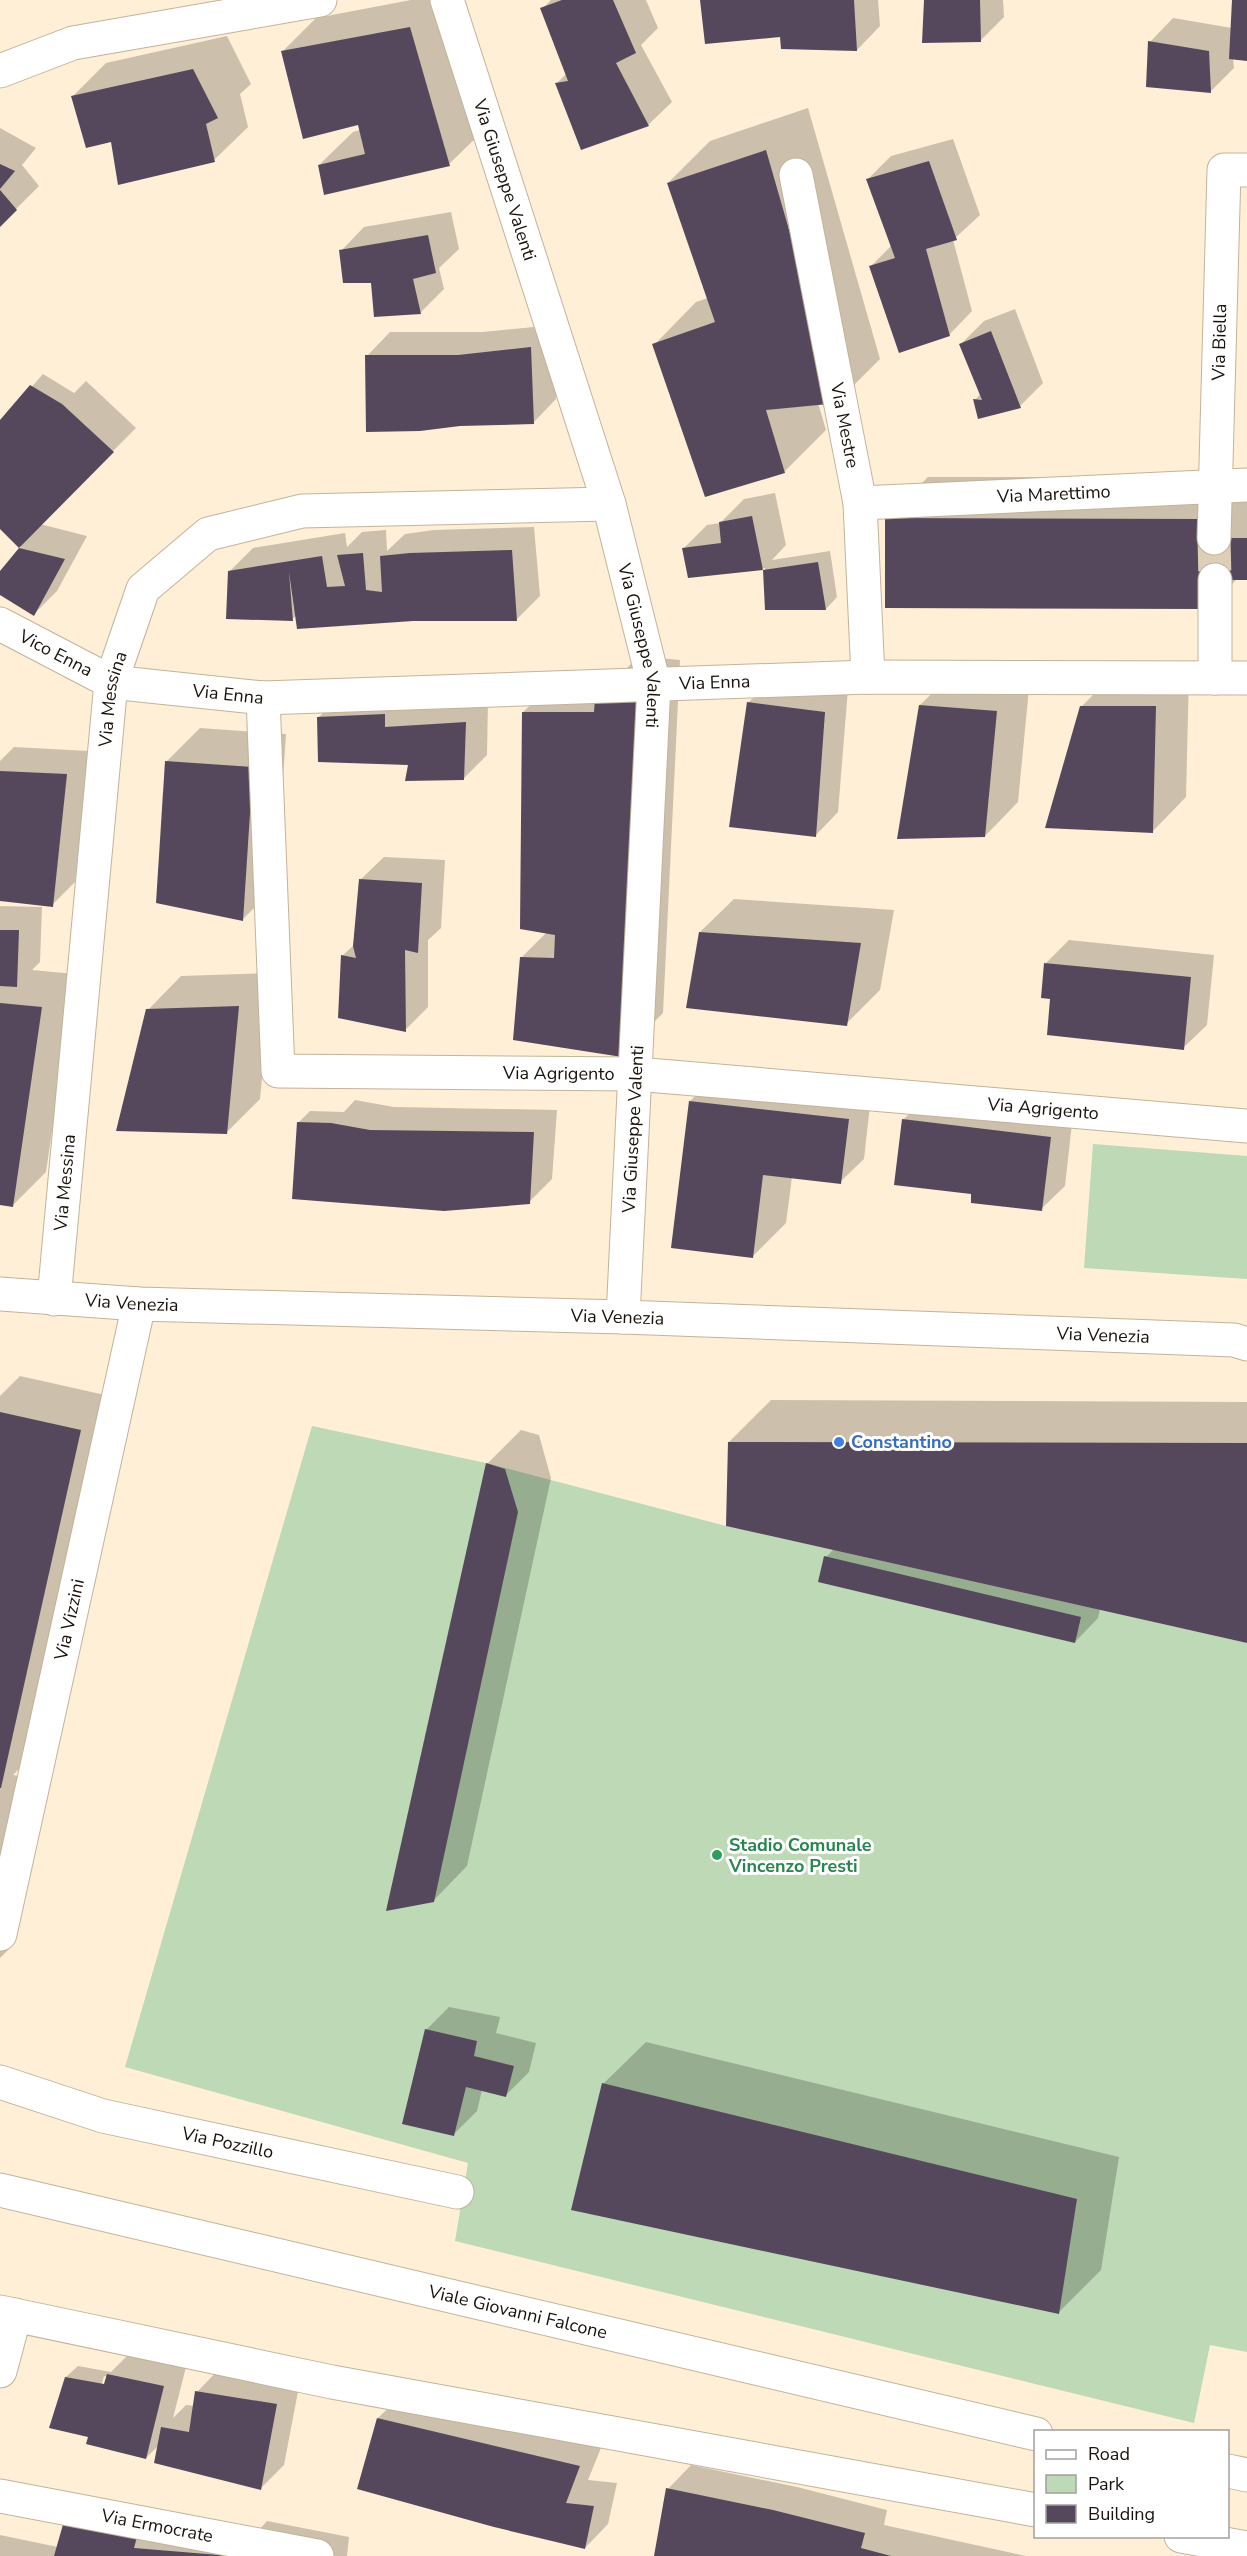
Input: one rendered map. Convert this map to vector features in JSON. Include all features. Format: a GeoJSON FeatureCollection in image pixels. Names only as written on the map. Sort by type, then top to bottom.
{"type":"FeatureCollection","features":[{"type":"Feature","properties":{"kind":"street"},"geometry":{"type":"LineString","coordinates":[[0,71],[73,43],[320,0]]}},
{"type":"Feature","properties":{"kind":"street","name":"Via Giuseppe Valenti"},"geometry":{"type":"LineString","coordinates":[[447,0],[609,504],[654,684],[622,1317]]}},
{"type":"Feature","properties":{"kind":"street","name":"Via Biella"},"geometry":{"type":"LineString","coordinates":[[1214,538],[1231,486],[1224,170],[1247,170]]}},
{"type":"Feature","properties":{"kind":"street","name":"Via Mestre"},"geometry":{"type":"LineString","coordinates":[[796,175],[860,503],[868,677]]}},
{"type":"Feature","properties":{"kind":"street","name":"Via Marettimo"},"geometry":{"type":"LineString","coordinates":[[860,503],[1231,486]]}},
{"type":"Feature","properties":{"kind":"street","name":"Via Messina"},"geometry":{"type":"LineString","coordinates":[[54,1299],[111,682],[143,589],[208,534],[302,511],[609,504]]}},
{"type":"Feature","properties":{"kind":"street"},"geometry":{"type":"LineString","coordinates":[[1215,580],[1215,678]]}},
{"type":"Feature","properties":{"kind":"street","name":"Vico Enna"},"geometry":{"type":"LineString","coordinates":[[0,624],[111,682]]}},
{"type":"Feature","properties":{"kind":"street","name":"Via Enna"},"geometry":{"type":"LineString","coordinates":[[111,682],[263,698],[868,677],[1247,678]]}},
{"type":"Feature","properties":{"kind":"street","name":"Via Agrigento"},"geometry":{"type":"LineString","coordinates":[[263,698],[278,1071],[636,1074],[1247,1126]]}},
{"type":"Feature","properties":{"kind":"street","name":"Via Venezia"},"geometry":{"type":"LineString","coordinates":[[0,1294],[139,1304],[622,1317],[1243,1340]]}},
{"type":"Feature","properties":{"kind":"street","name":"Via Vizzini"},"geometry":{"type":"LineString","coordinates":[[0,1934],[139,1304]]}},
{"type":"Feature","properties":{"kind":"street","name":"Via Pozzillo"},"geometry":{"type":"LineString","coordinates":[[0,2082],[103,2116],[457,2192]]}},
{"type":"Feature","properties":{"kind":"street"},"geometry":{"type":"LineString","coordinates":[[0,2173],[92,2211]]}},
{"type":"Feature","properties":{"kind":"street","name":"Viale Giovanni Falcone"},"geometry":{"type":"LineString","coordinates":[[0,2190],[1034,2434]]}},
{"type":"Feature","properties":{"kind":"street"},"geometry":{"type":"LineString","coordinates":[[0,2371],[8,2314],[332,2382],[1034,2510]]}},
{"type":"Feature","properties":{"kind":"street"},"geometry":{"type":"LineString","coordinates":[[1229,2472],[1247,2475]]}},
{"type":"Feature","properties":{"kind":"street","name":"Via Ermocrate"},"geometry":{"type":"LineString","coordinates":[[0,2496],[317,2556]]}},
{"type":"Feature","properties":{"kind":"street"},"geometry":{"type":"LineString","coordinates":[[1192,2538],[1247,2548]]}},
{"type":"Feature","properties":{"kind":"green space"},"geometry":{"type":"Polygon","coordinates":[[[1093,1144],[1247,1156],[1247,1279],[1084,1268],[1093,1144]]]}},
{"type":"Feature","properties":{"kind":"green space","name":"Stadio Comunale Vincenzo Presti"},"geometry":{"type":"Polygon","coordinates":[[[312,1426],[486,1463],[726,1526],[1247,1643],[1247,2352],[1210,2345],[1194,2423],[455,2241],[468,2163],[125,2067],[312,1426]]]}},
{"type":"Feature","properties":{"kind":"building"},"geometry":{"type":"Polygon","coordinates":[[[562,0],[613,0],[636,53],[616,63],[649,126],[581,150],[555,83],[568,81],[540,8],[562,0]]]}},
{"type":"Feature","properties":{"kind":"building"},"geometry":{"type":"Polygon","coordinates":[[[700,0],[854,0],[857,51],[781,49],[780,37],[705,44],[700,0]]]}},
{"type":"Feature","properties":{"kind":"building"},"geometry":{"type":"Polygon","coordinates":[[[924,0],[980,0],[981,42],[922,43],[924,0]]]}},
{"type":"Feature","properties":{"kind":"building"},"geometry":{"type":"Polygon","coordinates":[[[1232,0],[1247,0],[1247,61],[1229,59],[1232,0]]]}},
{"type":"Feature","properties":{"kind":"building"},"geometry":{"type":"Polygon","coordinates":[[[410,27],[450,166],[324,195],[318,165],[365,154],[358,125],[303,139],[281,51],[410,27]]]}},
{"type":"Feature","properties":{"kind":"building"},"geometry":{"type":"Polygon","coordinates":[[[1148,41],[1209,51],[1211,93],[1146,87],[1148,41]]]}},
{"type":"Feature","properties":{"kind":"building"},"geometry":{"type":"Polygon","coordinates":[[[193,69],[218,118],[206,124],[215,162],[118,185],[111,142],[86,148],[71,96],[193,69]]]}},
{"type":"Feature","properties":{"kind":"building"},"geometry":{"type":"Polygon","coordinates":[[[766,150],[839,403],[766,410],[785,473],[705,497],[652,344],[715,322],[667,183],[766,150]]]}},
{"type":"Feature","properties":{"kind":"building"},"geometry":{"type":"Polygon","coordinates":[[[929,161],[957,240],[926,249],[950,336],[899,353],[869,266],[895,258],[866,179],[929,161]]]}},
{"type":"Feature","properties":{"kind":"building"},"geometry":{"type":"Polygon","coordinates":[[[0,164],[15,171],[0,189],[0,164]]]}},
{"type":"Feature","properties":{"kind":"building"},"geometry":{"type":"Polygon","coordinates":[[[0,190],[17,210],[0,227],[0,190]]]}},
{"type":"Feature","properties":{"kind":"building"},"geometry":{"type":"Polygon","coordinates":[[[428,235],[436,273],[413,279],[421,314],[374,317],[371,283],[343,283],[339,250],[428,235]]]}},
{"type":"Feature","properties":{"kind":"building"},"geometry":{"type":"Polygon","coordinates":[[[991,331],[1021,408],[978,419],[973,399],[982,400],[959,344],[991,331]]]}},
{"type":"Feature","properties":{"kind":"building"},"geometry":{"type":"Polygon","coordinates":[[[531,347],[534,424],[366,432],[365,355],[458,355],[531,347]]]}},
{"type":"Feature","properties":{"kind":"building"},"geometry":{"type":"Polygon","coordinates":[[[30,385],[62,404],[114,452],[19,548],[0,529],[0,420],[30,385]]]}},
{"type":"Feature","properties":{"kind":"building"},"geometry":{"type":"Polygon","coordinates":[[[752,516],[763,570],[688,578],[682,548],[721,543],[719,522],[752,516]]]}},
{"type":"Feature","properties":{"kind":"building"},"geometry":{"type":"Polygon","coordinates":[[[885,518],[1202,519],[1202,538],[1247,538],[1247,580],[1215,580],[1209,609],[885,608],[885,518]]]}},
{"type":"Feature","properties":{"kind":"building"},"geometry":{"type":"Polygon","coordinates":[[[19,548],[65,559],[34,616],[0,595],[0,571],[19,548]]]}},
{"type":"Feature","properties":{"kind":"building"},"geometry":{"type":"Polygon","coordinates":[[[512,550],[517,621],[413,621],[297,629],[289,572],[293,621],[226,619],[228,571],[322,556],[327,587],[345,586],[337,555],[363,553],[366,590],[382,592],[380,556],[512,550]]]}},
{"type":"Feature","properties":{"kind":"building"},"geometry":{"type":"Polygon","coordinates":[[[818,562],[826,610],[765,610],[763,570],[818,562]]]}},
{"type":"Feature","properties":{"kind":"building"},"geometry":{"type":"Polygon","coordinates":[[[595,698],[638,702],[622,1057],[513,1040],[520,957],[554,958],[555,935],[520,929],[522,712],[594,712],[595,698]]]}},
{"type":"Feature","properties":{"kind":"building"},"geometry":{"type":"Polygon","coordinates":[[[747,702],[825,712],[816,837],[729,827],[747,702]]]}},
{"type":"Feature","properties":{"kind":"building"},"geometry":{"type":"Polygon","coordinates":[[[919,705],[997,711],[985,837],[897,839],[919,705]]]}},
{"type":"Feature","properties":{"kind":"building"},"geometry":{"type":"Polygon","coordinates":[[[1080,706],[1156,706],[1153,833],[1045,828],[1080,706]]]}},
{"type":"Feature","properties":{"kind":"building"},"geometry":{"type":"Polygon","coordinates":[[[385,714],[385,727],[466,722],[464,780],[405,781],[408,765],[318,762],[317,717],[385,714]]]}},
{"type":"Feature","properties":{"kind":"building"},"geometry":{"type":"Polygon","coordinates":[[[165,761],[253,767],[243,921],[156,903],[165,761]]]}},
{"type":"Feature","properties":{"kind":"building"},"geometry":{"type":"Polygon","coordinates":[[[0,771],[67,774],[53,907],[0,901],[0,771]]]}},
{"type":"Feature","properties":{"kind":"building"},"geometry":{"type":"Polygon","coordinates":[[[359,879],[422,883],[418,953],[405,950],[406,1032],[338,1018],[341,955],[356,958],[353,946],[359,879]]]}},
{"type":"Feature","properties":{"kind":"building"},"geometry":{"type":"Polygon","coordinates":[[[0,930],[19,930],[17,987],[0,986],[0,930]]]}},
{"type":"Feature","properties":{"kind":"building"},"geometry":{"type":"Polygon","coordinates":[[[699,932],[861,943],[847,1026],[686,1008],[699,932]]]}},
{"type":"Feature","properties":{"kind":"building"},"geometry":{"type":"Polygon","coordinates":[[[1044,963],[1191,977],[1184,1050],[1047,1035],[1050,999],[1041,998],[1044,963]]]}},
{"type":"Feature","properties":{"kind":"building"},"geometry":{"type":"Polygon","coordinates":[[[0,1003],[42,1007],[13,1207],[0,1205],[0,1003]]]}},
{"type":"Feature","properties":{"kind":"building"},"geometry":{"type":"Polygon","coordinates":[[[239,1006],[227,1134],[116,1131],[146,1009],[239,1006]]]}},
{"type":"Feature","properties":{"kind":"building"},"geometry":{"type":"Polygon","coordinates":[[[689,1101],[849,1119],[841,1184],[763,1175],[753,1258],[671,1248],[689,1101]]]}},
{"type":"Feature","properties":{"kind":"building"},"geometry":{"type":"Polygon","coordinates":[[[902,1119],[1051,1137],[1042,1211],[971,1203],[971,1194],[894,1185],[902,1119]]]}},
{"type":"Feature","properties":{"kind":"building"},"geometry":{"type":"Polygon","coordinates":[[[297,1122],[331,1123],[370,1130],[534,1132],[530,1204],[444,1211],[292,1199],[297,1122]]]}},
{"type":"Feature","properties":{"kind":"building"},"geometry":{"type":"Polygon","coordinates":[[[0,1412],[81,1430],[1,1788],[0,1788],[0,1412]]]}},
{"type":"Feature","properties":{"kind":"building"},"geometry":{"type":"Polygon","coordinates":[[[728,1442],[1247,1443],[1247,1643],[726,1526],[728,1442]]]}},
{"type":"Feature","properties":{"kind":"building"},"geometry":{"type":"Polygon","coordinates":[[[486,1463],[505,1469],[518,1512],[434,1902],[386,1911],[486,1463]]]}},
{"type":"Feature","properties":{"kind":"building"},"geometry":{"type":"Polygon","coordinates":[[[824,1556],[1081,1617],[1075,1643],[818,1582],[824,1556]]]}},
{"type":"Feature","properties":{"kind":"building"},"geometry":{"type":"Polygon","coordinates":[[[425,2029],[477,2041],[474,2056],[514,2066],[506,2097],[466,2087],[454,2136],[402,2124],[425,2029]]]}},
{"type":"Feature","properties":{"kind":"building"},"geometry":{"type":"Polygon","coordinates":[[[602,2083],[1077,2199],[1059,2314],[571,2210],[602,2083]]]}},
{"type":"Feature","properties":{"kind":"building"},"geometry":{"type":"Polygon","coordinates":[[[107,2374],[164,2386],[146,2459],[86,2444],[88,2437],[49,2428],[65,2377],[104,2384],[107,2374]]]}},
{"type":"Feature","properties":{"kind":"building"},"geometry":{"type":"Polygon","coordinates":[[[195,2391],[277,2404],[261,2490],[154,2463],[161,2427],[189,2432],[195,2391]]]}},
{"type":"Feature","properties":{"kind":"building"},"geometry":{"type":"Polygon","coordinates":[[[377,2418],[580,2466],[566,2503],[594,2506],[585,2549],[494,2527],[357,2489],[377,2418]]]}},
{"type":"Feature","properties":{"kind":"building"},"geometry":{"type":"Polygon","coordinates":[[[666,2488],[773,2510],[865,2533],[861,2548],[891,2556],[654,2556],[666,2488]]]}},
{"type":"Feature","properties":{"kind":"building"},"geometry":{"type":"Polygon","coordinates":[[[64,2521],[137,2537],[134,2548],[231,2556],[54,2556],[64,2521]]]}},
{"type":"Feature","properties":{"kind":"tunnel"},"geometry":{"type":"LineString","coordinates":[[1214,538],[1215,580]]}},
{"type":"Feature","properties":{"kind":"place","name":"Constantino"},"geometry":{"type":"Point","coordinates":[839,1442]}},
{"type":"Feature","properties":{"kind":"place","name":"Stadio Comunale Vincenzo Presti"},"geometry":{"type":"Point","coordinates":[717,1855]}}]}
